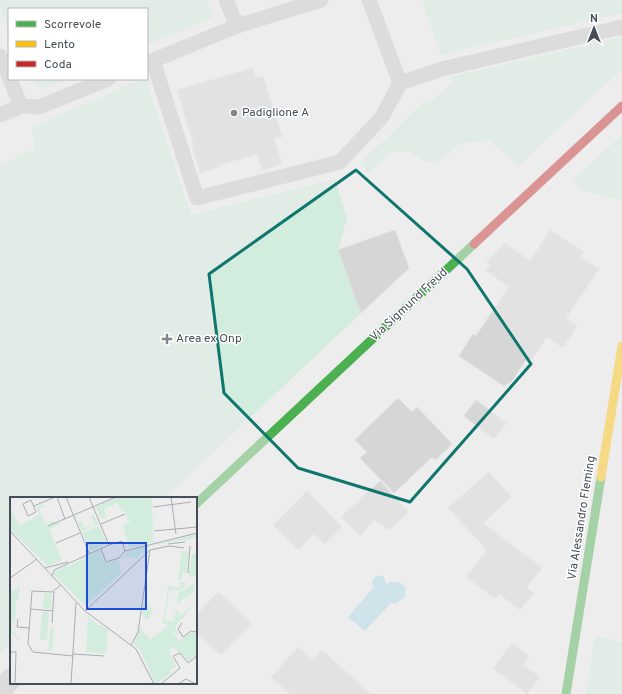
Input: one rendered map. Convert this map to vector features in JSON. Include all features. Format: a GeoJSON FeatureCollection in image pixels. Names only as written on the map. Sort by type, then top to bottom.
{"type":"FeatureCollection","features":[{"type":"Feature","properties":{"kind":"street","name":"Via Sigmund Freud"},"geometry":{"type":"LineString","coordinates":[[197,503],[622,106]]}},
{"type":"Feature","properties":{"kind":"street","name":"Via Alessandro Fleming"},"geometry":{"type":"LineString","coordinates":[[566,694],[622,346]]}},
{"type":"Feature","properties":{"kind":"street"},"geometry":{"type":"LineString","coordinates":[[0,690],[10,680]]}},
{"type":"Feature","properties":{"kind":"lane"},"geometry":{"type":"LineString","coordinates":[[226,0],[237,26]]}},
{"type":"Feature","properties":{"kind":"lane"},"geometry":{"type":"LineString","coordinates":[[321,0],[237,26],[150,62],[197,198],[340,162],[382,117],[400,83],[442,69],[622,27]]}},
{"type":"Feature","properties":{"kind":"lane"},"geometry":{"type":"LineString","coordinates":[[369,0],[400,83]]}},
{"type":"Feature","properties":{"kind":"lane"},"geometry":{"type":"LineString","coordinates":[[0,56],[8,76]]}},
{"type":"Feature","properties":{"kind":"lane"},"geometry":{"type":"LineString","coordinates":[[10,80],[21,106]]}},
{"type":"Feature","properties":{"kind":"lane"},"geometry":{"type":"LineString","coordinates":[[0,115],[21,106],[39,107],[106,80]]}},
{"type":"Feature","properties":{"kind":"highlighted area"},"geometry":{"type":"Polygon","coordinates":[[[356,170],[467,269],[531,364],[410,502],[298,468],[224,393],[209,274],[356,170]]]}},
{"type":"Feature","properties":{"kind":"green space"},"geometry":{"type":"Polygon","coordinates":[[[0,0],[206,0],[214,17],[148,45],[148,8],[8,8],[8,28],[0,8],[0,0]]]}},
{"type":"Feature","properties":{"kind":"green space"},"geometry":{"type":"Polygon","coordinates":[[[422,0],[622,0],[622,13],[441,55],[422,0]]]}},
{"type":"Feature","properties":{"kind":"green space"},"geometry":{"type":"Polygon","coordinates":[[[622,37],[622,69],[518,166],[489,140],[461,143],[436,164],[422,160],[410,152],[391,152],[369,173],[359,164],[427,99],[431,102],[452,83],[450,77],[622,37]]]}},
{"type":"Feature","properties":{"kind":"green space"},"geometry":{"type":"Polygon","coordinates":[[[31,80],[63,80],[42,89],[31,80]]]}},
{"type":"Feature","properties":{"kind":"green space"},"geometry":{"type":"Polygon","coordinates":[[[139,80],[146,81],[191,215],[335,179],[347,218],[338,250],[361,313],[166,497],[10,497],[10,644],[0,653],[0,165],[34,149],[32,127],[139,80]]]}},
{"type":"Feature","properties":{"kind":"green space"},"geometry":{"type":"Polygon","coordinates":[[[622,135],[622,200],[578,189],[574,179],[622,135]]]}},
{"type":"Feature","properties":{"kind":"green space"},"geometry":{"type":"Polygon","coordinates":[[[595,636],[622,642],[622,694],[586,694],[595,636]]]}},
{"type":"Feature","properties":{"kind":"water"},"geometry":{"type":"Polygon","coordinates":[[[377,575],[384,577],[386,584],[398,582],[403,585],[405,587],[405,597],[396,604],[391,603],[365,631],[348,617],[373,588],[372,581],[377,575]]]}},
{"type":"Feature","properties":{"kind":"building","name":"Padiglione A"},"geometry":{"type":"Polygon","coordinates":[[[253,68],[256,78],[263,76],[282,137],[274,139],[282,164],[262,170],[257,154],[219,165],[219,167],[200,173],[192,147],[194,146],[177,90],[253,68]]]}},
{"type":"Feature","properties":{"kind":"building"},"geometry":{"type":"Polygon","coordinates":[[[395,230],[409,268],[361,313],[338,250],[395,230]]]}},
{"type":"Feature","properties":{"kind":"building"},"geometry":{"type":"Polygon","coordinates":[[[550,230],[584,252],[581,257],[599,269],[566,318],[577,326],[563,348],[547,337],[532,359],[525,361],[512,381],[504,386],[459,356],[473,334],[476,336],[509,287],[485,270],[491,265],[486,262],[505,243],[530,261],[550,230]]]}},
{"type":"Feature","properties":{"kind":"building"},"geometry":{"type":"Polygon","coordinates":[[[398,398],[412,412],[417,407],[452,444],[435,460],[432,457],[394,493],[360,458],[367,452],[355,440],[398,398]]]}},
{"type":"Feature","properties":{"kind":"building"},"geometry":{"type":"Polygon","coordinates":[[[476,400],[506,423],[494,439],[464,416],[476,400]]]}},
{"type":"Feature","properties":{"kind":"building"},"geometry":{"type":"Polygon","coordinates":[[[489,472],[511,497],[483,523],[542,568],[527,587],[534,593],[520,610],[499,594],[495,599],[466,577],[487,550],[448,508],[489,472]]]}},
{"type":"Feature","properties":{"kind":"building"},"geometry":{"type":"Polygon","coordinates":[[[380,481],[409,512],[389,530],[374,520],[360,536],[341,517],[380,481]]]}},
{"type":"Feature","properties":{"kind":"building"},"geometry":{"type":"Polygon","coordinates":[[[307,491],[342,527],[325,544],[314,534],[298,550],[273,525],[307,491]]]}},
{"type":"Feature","properties":{"kind":"building"},"geometry":{"type":"Polygon","coordinates":[[[218,592],[252,623],[221,655],[197,633],[197,614],[218,592]]]}},
{"type":"Feature","properties":{"kind":"building"},"geometry":{"type":"Polygon","coordinates":[[[512,643],[529,656],[523,665],[540,677],[527,694],[493,668],[512,643]]]}},
{"type":"Feature","properties":{"kind":"building"},"geometry":{"type":"Polygon","coordinates":[[[298,647],[313,660],[322,650],[371,694],[290,694],[271,677],[298,647]]]}},
{"type":"Feature","properties":{"kind":"traffic: fast"},"geometry":{"type":"LineString","coordinates":[[197,503],[474,244]]}},
{"type":"Feature","properties":{"kind":"traffic: fast"},"geometry":{"type":"LineString","coordinates":[[566,694],[601,477]]}},
{"type":"Feature","properties":{"kind":"traffic: slow"},"geometry":{"type":"LineString","coordinates":[[601,477],[622,346]]}},
{"type":"Feature","properties":{"kind":"traffic: jam"},"geometry":{"type":"LineString","coordinates":[[474,244],[622,106]]}},
{"type":"Feature","properties":{"kind":"place","name":"Padiglione A"},"geometry":{"type":"Point","coordinates":[234,113]}},
{"type":"Feature","properties":{"kind":"place","name":"Area ex Onp"},"geometry":{"type":"Point","coordinates":[167,339]}}]}
